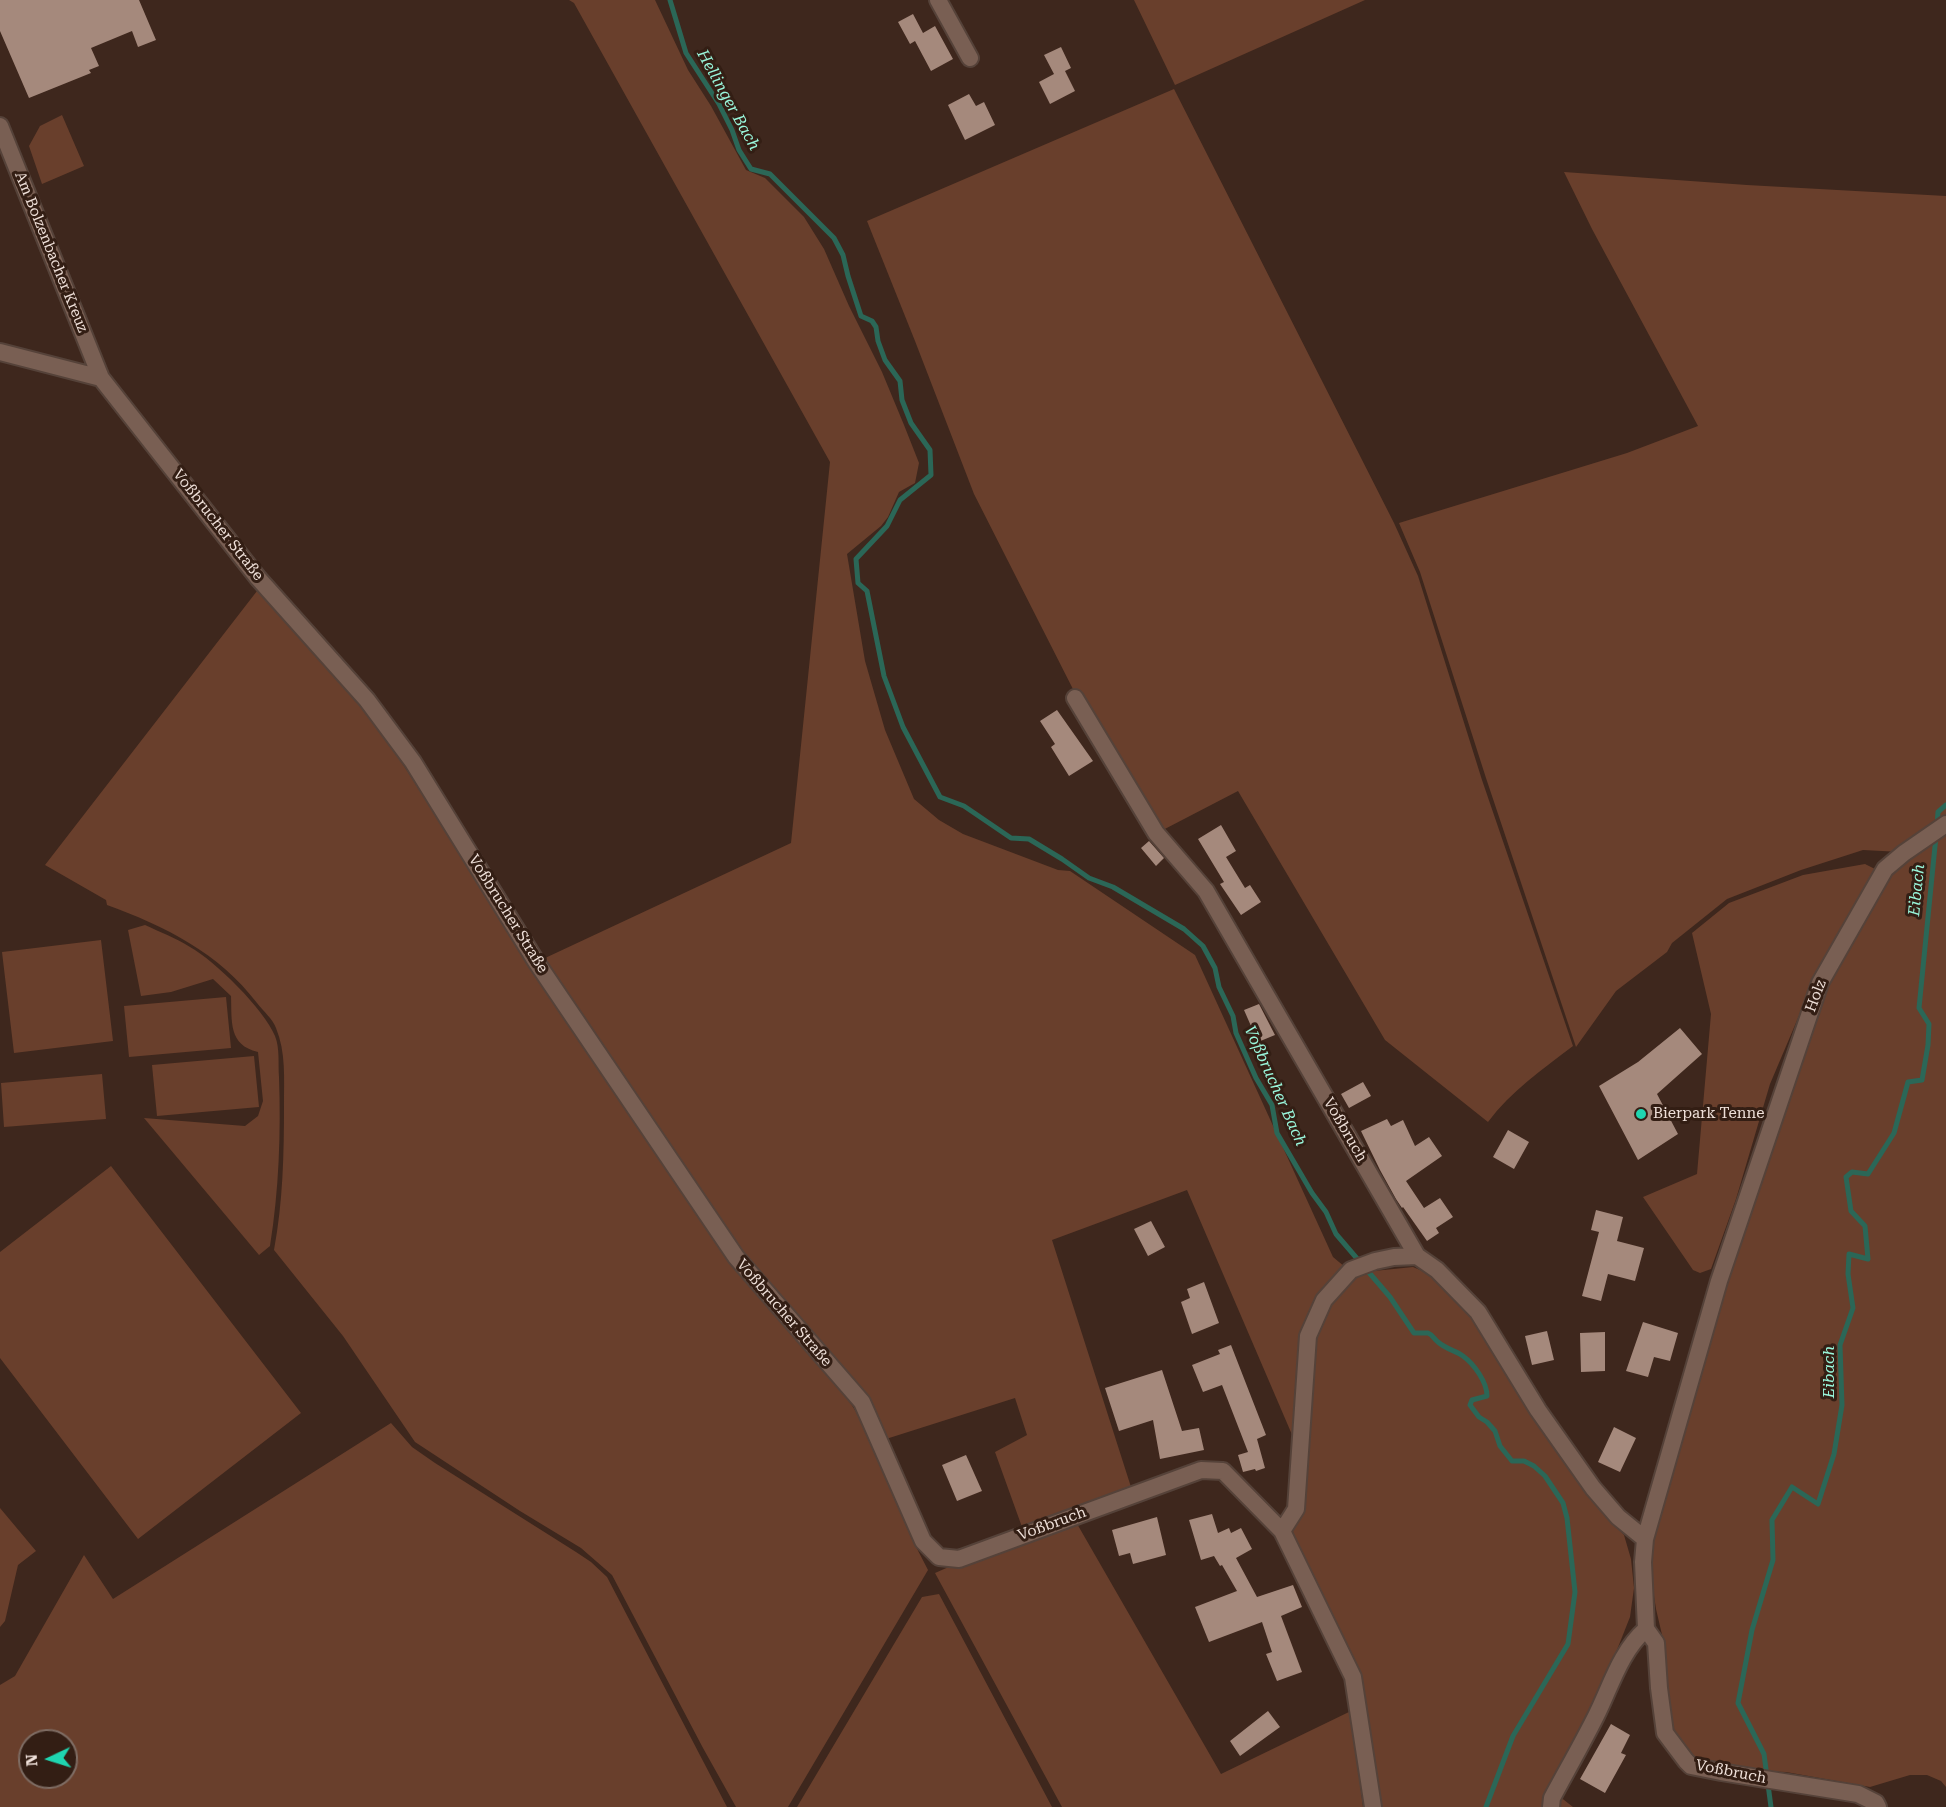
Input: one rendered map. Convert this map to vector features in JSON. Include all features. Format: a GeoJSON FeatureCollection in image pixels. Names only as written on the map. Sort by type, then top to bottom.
{"type":"FeatureCollection","features":[{"type":"Feature","properties":{"kind":"street"},"geometry":{"type":"LineString","coordinates":[[938,0],[970,58]]}},
{"type":"Feature","properties":{"kind":"street","name":"Am Bolzenbacher Kreuz"},"geometry":{"type":"LineString","coordinates":[[0,126],[101,378]]}},
{"type":"Feature","properties":{"kind":"street"},"geometry":{"type":"LineString","coordinates":[[0,352],[101,378]]}},
{"type":"Feature","properties":{"kind":"street","name":"Voßbrucher Straße"},"geometry":{"type":"LineString","coordinates":[[101,378],[258,578],[367,700],[413,762],[537,963],[736,1257],[862,1402],[923,1541],[939,1557]]}},
{"type":"Feature","properties":{"kind":"street","name":"Voßbruch"},"geometry":{"type":"LineString","coordinates":[[1075,698],[1156,833],[1206,891],[1417,1256],[1437,1270],[1478,1312],[1538,1410],[1593,1488],[1618,1517],[1645,1539]]}},
{"type":"Feature","properties":{"kind":"street","name":"Holz"},"geometry":{"type":"LineString","coordinates":[[1745,1204],[1820,983],[1885,869],[1904,853],[1946,825]]}},
{"type":"Feature","properties":{"kind":"street","name":"Voßbruch"},"geometry":{"type":"LineString","coordinates":[[1745,1204],[1719,1281],[1645,1539],[1643,1562],[1646,1629],[1656,1643],[1665,1733],[1691,1766],[1858,1794],[1876,1803],[1878,1807]]}},
{"type":"Feature","properties":{"kind":"street"},"geometry":{"type":"LineString","coordinates":[[1282,1531],[1296,1509],[1308,1336],[1324,1300],[1352,1270],[1375,1261],[1417,1256]]}},
{"type":"Feature","properties":{"kind":"street","name":"Voßbruch"},"geometry":{"type":"LineString","coordinates":[[939,1557],[959,1559],[1201,1470],[1223,1471],[1282,1531],[1353,1677],[1373,1807]]}},
{"type":"Feature","properties":{"kind":"street"},"geometry":{"type":"LineString","coordinates":[[1551,1807],[1552,1798],[1596,1717],[1618,1666],[1634,1639],[1646,1629]]}},
{"type":"Feature","properties":{"kind":"shaded area"},"geometry":{"type":"Polygon","coordinates":[[[569,0],[655,0],[688,70],[711,106],[746,170],[765,178],[804,217],[824,249],[882,372],[919,463],[915,483],[899,492],[888,517],[881,526],[847,554],[865,661],[885,730],[914,799],[939,820],[963,834],[1058,870],[1070,871],[1195,955],[1333,1257],[1345,1267],[1325,1286],[1306,1321],[1298,1358],[1293,1437],[1187,1190],[1052,1240],[1131,1487],[1022,1527],[995,1452],[1027,1435],[1015,1398],[886,1439],[735,1245],[543,959],[791,843],[830,462],[574,3],[569,0]]]}},
{"type":"Feature","properties":{"kind":"shaded area"},"geometry":{"type":"Polygon","coordinates":[[[1134,0],[1365,0],[1175,85],[1134,0]]]}},
{"type":"Feature","properties":{"kind":"shaded area"},"geometry":{"type":"Polygon","coordinates":[[[1174,89],[1394,523],[1418,576],[1482,780],[1573,1046],[1517,1090],[1488,1122],[1385,1040],[1238,791],[1159,832],[1077,697],[974,494],[867,221],[1174,89]]]}},
{"type":"Feature","properties":{"kind":"shaded area"},"geometry":{"type":"Polygon","coordinates":[[[62,115],[84,166],[42,184],[29,146],[40,126],[62,115]]]}},
{"type":"Feature","properties":{"kind":"shaded area"},"geometry":{"type":"Polygon","coordinates":[[[1564,172],[1946,196],[1946,819],[1901,852],[1863,850],[1801,870],[1727,899],[1672,943],[1667,952],[1616,991],[1576,1047],[1420,572],[1399,523],[1627,453],[1698,426],[1592,229],[1564,172]]]}},
{"type":"Feature","properties":{"kind":"shaded area"},"geometry":{"type":"Polygon","coordinates":[[[257,591],[267,594],[383,734],[543,985],[714,1240],[751,1287],[844,1393],[860,1418],[911,1537],[928,1570],[788,1807],[736,1807],[612,1575],[581,1548],[415,1442],[343,1336],[274,1250],[282,1178],[284,1076],[279,1037],[270,1018],[226,970],[190,943],[150,922],[107,905],[106,900],[45,865],[257,591]]]}},
{"type":"Feature","properties":{"kind":"shaded area"},"geometry":{"type":"Polygon","coordinates":[[[1946,831],[1946,1787],[1941,1781],[1927,1775],[1910,1775],[1870,1787],[1786,1772],[1723,1770],[1707,1766],[1687,1753],[1672,1731],[1663,1639],[1649,1562],[1656,1525],[1724,1281],[1822,984],[1887,871],[1946,831]]]}},
{"type":"Feature","properties":{"kind":"shaded area"},"geometry":{"type":"Polygon","coordinates":[[[1865,864],[1877,870],[1861,893],[1815,978],[1770,1084],[1736,1199],[1711,1269],[1700,1273],[1693,1270],[1643,1197],[1697,1174],[1711,1014],[1692,933],[1729,903],[1803,875],[1865,864]]]}},
{"type":"Feature","properties":{"kind":"shaded area"},"geometry":{"type":"Polygon","coordinates":[[[145,925],[185,944],[212,963],[261,1013],[277,1041],[280,1098],[277,1183],[270,1246],[259,1255],[144,1118],[245,1126],[258,1116],[263,1101],[258,1052],[248,1049],[237,1038],[232,1023],[231,996],[213,979],[171,992],[141,996],[128,930],[145,925]]]}},
{"type":"Feature","properties":{"kind":"shaded area"},"geometry":{"type":"Polygon","coordinates":[[[101,940],[113,1041],[14,1053],[2,952],[101,940]]]}},
{"type":"Feature","properties":{"kind":"shaded area"},"geometry":{"type":"Polygon","coordinates":[[[226,997],[231,1048],[129,1057],[124,1006],[226,997]]]}},
{"type":"Feature","properties":{"kind":"shaded area"},"geometry":{"type":"Polygon","coordinates":[[[254,1056],[259,1107],[157,1116],[152,1065],[254,1056]]]}},
{"type":"Feature","properties":{"kind":"shaded area"},"geometry":{"type":"Polygon","coordinates":[[[102,1074],[106,1119],[4,1127],[1,1083],[102,1074]]]}},
{"type":"Feature","properties":{"kind":"shaded area"},"geometry":{"type":"Polygon","coordinates":[[[111,1166],[301,1413],[138,1539],[0,1358],[0,1252],[111,1166]]]}},
{"type":"Feature","properties":{"kind":"shaded area"},"geometry":{"type":"Polygon","coordinates":[[[1413,1267],[1432,1275],[1471,1317],[1610,1519],[1624,1535],[1631,1559],[1634,1588],[1630,1617],[1609,1670],[1550,1789],[1573,1807],[1375,1807],[1356,1678],[1292,1530],[1311,1338],[1337,1287],[1364,1272],[1413,1267]]]}},
{"type":"Feature","properties":{"kind":"shaded area"},"geometry":{"type":"Polygon","coordinates":[[[391,1423],[412,1447],[591,1562],[607,1577],[727,1807],[0,1807],[0,1685],[15,1676],[84,1555],[113,1599],[391,1423]]]}},
{"type":"Feature","properties":{"kind":"shaded area"},"geometry":{"type":"Polygon","coordinates":[[[0,1508],[36,1551],[18,1565],[5,1621],[0,1627],[0,1508]]]}},
{"type":"Feature","properties":{"kind":"shaded area"},"geometry":{"type":"Polygon","coordinates":[[[1076,1522],[1221,1774],[1351,1711],[1363,1807],[1062,1807],[935,1573],[960,1562],[1076,1522]]]}},
{"type":"Feature","properties":{"kind":"shaded area"},"geometry":{"type":"Polygon","coordinates":[[[939,1594],[1052,1807],[797,1807],[922,1597],[939,1594]]]}},
{"type":"Feature","properties":{"kind":"building"},"geometry":{"type":"Polygon","coordinates":[[[0,0],[139,0],[156,40],[138,47],[132,31],[91,48],[99,66],[89,70],[91,73],[29,98],[0,31],[0,0]]]}},
{"type":"Feature","properties":{"kind":"building"},"geometry":{"type":"Polygon","coordinates":[[[913,14],[923,33],[935,26],[953,59],[931,71],[915,41],[910,44],[898,22],[913,14]]]}},
{"type":"Feature","properties":{"kind":"building"},"geometry":{"type":"Polygon","coordinates":[[[1061,47],[1071,68],[1065,71],[1075,91],[1050,104],[1039,82],[1054,74],[1044,55],[1061,47]]]}},
{"type":"Feature","properties":{"kind":"building"},"geometry":{"type":"Polygon","coordinates":[[[969,94],[976,106],[984,102],[995,125],[965,140],[948,105],[969,94]]]}},
{"type":"Feature","properties":{"kind":"building"},"geometry":{"type":"Polygon","coordinates":[[[1057,710],[1093,761],[1069,776],[1051,747],[1055,744],[1040,721],[1057,710]]]}},
{"type":"Feature","properties":{"kind":"building"},"geometry":{"type":"Polygon","coordinates":[[[1221,825],[1236,851],[1226,857],[1245,888],[1250,885],[1261,902],[1241,915],[1220,884],[1224,882],[1198,839],[1221,825]]]}},
{"type":"Feature","properties":{"kind":"building"},"geometry":{"type":"Polygon","coordinates":[[[1149,841],[1164,858],[1156,866],[1141,848],[1149,841]]]}},
{"type":"Feature","properties":{"kind":"building"},"geometry":{"type":"Polygon","coordinates":[[[1259,1004],[1275,1035],[1258,1042],[1244,1010],[1259,1004]]]}},
{"type":"Feature","properties":{"kind":"building","name":"Bierpark Tenne"},"geometry":{"type":"Polygon","coordinates":[[[1680,1028],[1702,1054],[1657,1094],[1678,1134],[1638,1160],[1599,1086],[1638,1062],[1680,1028]]]}},
{"type":"Feature","properties":{"kind":"building"},"geometry":{"type":"Polygon","coordinates":[[[1363,1082],[1371,1096],[1349,1108],[1341,1094],[1363,1082]]]}},
{"type":"Feature","properties":{"kind":"building"},"geometry":{"type":"Polygon","coordinates":[[[1387,1119],[1391,1126],[1403,1120],[1415,1146],[1429,1137],[1442,1156],[1406,1181],[1424,1208],[1440,1198],[1453,1217],[1436,1228],[1439,1233],[1427,1241],[1396,1199],[1361,1131],[1387,1119]]]}},
{"type":"Feature","properties":{"kind":"building"},"geometry":{"type":"Polygon","coordinates":[[[1508,1130],[1529,1142],[1514,1169],[1493,1157],[1508,1130]]]}},
{"type":"Feature","properties":{"kind":"building"},"geometry":{"type":"Polygon","coordinates":[[[1596,1210],[1623,1217],[1617,1241],[1644,1248],[1635,1281],[1608,1274],[1601,1301],[1582,1296],[1599,1232],[1591,1230],[1596,1210]]]}},
{"type":"Feature","properties":{"kind":"building"},"geometry":{"type":"Polygon","coordinates":[[[1151,1221],[1165,1247],[1148,1256],[1134,1229],[1151,1221]]]}},
{"type":"Feature","properties":{"kind":"building"},"geometry":{"type":"Polygon","coordinates":[[[1204,1282],[1219,1323],[1192,1334],[1181,1302],[1190,1298],[1187,1289],[1204,1282]]]}},
{"type":"Feature","properties":{"kind":"building"},"geometry":{"type":"Polygon","coordinates":[[[1643,1322],[1678,1333],[1670,1361],[1654,1357],[1648,1377],[1626,1371],[1643,1322]]]}},
{"type":"Feature","properties":{"kind":"building"},"geometry":{"type":"Polygon","coordinates":[[[1547,1331],[1554,1360],[1532,1365],[1525,1336],[1547,1331]]]}},
{"type":"Feature","properties":{"kind":"building"},"geometry":{"type":"Polygon","coordinates":[[[1605,1332],[1605,1371],[1581,1372],[1580,1333],[1605,1332]]]}},
{"type":"Feature","properties":{"kind":"building"},"geometry":{"type":"Polygon","coordinates":[[[1231,1345],[1266,1435],[1257,1439],[1265,1468],[1256,1471],[1255,1469],[1243,1472],[1238,1455],[1248,1452],[1222,1385],[1203,1392],[1192,1365],[1220,1354],[1218,1350],[1231,1345]]]}},
{"type":"Feature","properties":{"kind":"building"},"geometry":{"type":"Polygon","coordinates":[[[1162,1370],[1182,1431],[1199,1428],[1204,1450],[1160,1459],[1153,1420],[1119,1431],[1105,1388],[1162,1370]]]}},
{"type":"Feature","properties":{"kind":"building"},"geometry":{"type":"Polygon","coordinates":[[[1614,1427],[1636,1438],[1620,1472],[1598,1462],[1614,1427]]]}},
{"type":"Feature","properties":{"kind":"building"},"geometry":{"type":"Polygon","coordinates":[[[966,1455],[982,1491],[957,1501],[942,1465],[966,1455]]]}},
{"type":"Feature","properties":{"kind":"building"},"geometry":{"type":"Polygon","coordinates":[[[1212,1514],[1218,1533],[1229,1528],[1231,1533],[1241,1528],[1252,1549],[1236,1558],[1257,1597],[1293,1585],[1302,1607],[1281,1616],[1302,1672],[1277,1681],[1266,1654],[1272,1652],[1262,1622],[1209,1642],[1195,1607],[1237,1591],[1214,1556],[1201,1560],[1189,1520],[1212,1514]]]}},
{"type":"Feature","properties":{"kind":"building"},"geometry":{"type":"Polygon","coordinates":[[[1157,1517],[1166,1555],[1133,1564],[1130,1553],[1119,1556],[1112,1530],[1157,1517]]]}},
{"type":"Feature","properties":{"kind":"building"},"geometry":{"type":"Polygon","coordinates":[[[1268,1711],[1280,1727],[1240,1756],[1230,1741],[1268,1711]]]}},
{"type":"Feature","properties":{"kind":"building"},"geometry":{"type":"Polygon","coordinates":[[[1611,1724],[1630,1735],[1621,1753],[1626,1755],[1605,1793],[1580,1779],[1611,1724]]]}},
{"type":"Feature","properties":{"kind":"waterway","name":"Voßbrucher Bach"},"geometry":{"type":"LineString","coordinates":[[670,0],[686,53],[719,104],[739,150],[751,169],[770,174],[834,238],[843,255],[861,316],[872,321],[876,327],[885,360],[900,381],[902,400],[911,423],[930,450],[931,475],[900,500],[887,526],[856,559],[858,583],[867,591],[884,676],[903,727],[940,797],[964,806],[1011,838],[1029,839],[1089,878],[1113,887],[1184,929],[1203,946],[1215,968],[1219,987],[1233,1016],[1236,1033],[1256,1078],[1272,1105],[1277,1133],[1312,1193],[1326,1212],[1336,1234],[1390,1297],[1414,1333],[1430,1334],[1471,1364],[1482,1379],[1487,1396],[1472,1400],[1470,1405],[1479,1417],[1495,1431],[1500,1446],[1512,1461],[1524,1461],[1534,1466],[1545,1476],[1563,1503],[1567,1518],[1575,1592],[1568,1644],[1513,1736],[1486,1807]]}},
{"type":"Feature","properties":{"kind":"waterway","name":"Eibach"},"geometry":{"type":"LineString","coordinates":[[1937,827],[1938,812],[1946,805]]}},
{"type":"Feature","properties":{"kind":"waterway","name":"Eibach"},"geometry":{"type":"LineString","coordinates":[[1771,1807],[1764,1754],[1738,1703],[1752,1630],[1773,1560],[1772,1520],[1792,1487],[1818,1504],[1834,1454],[1842,1405],[1840,1345],[1853,1308],[1848,1274],[1849,1254],[1868,1259],[1865,1226],[1851,1211],[1846,1177],[1852,1172],[1868,1174],[1894,1133],[1908,1082],[1922,1080],[1929,1024],[1919,1008],[1936,836]]}},
{"type":"Feature","properties":{"kind":"place","name":"Bierpark Tenne"},"geometry":{"type":"Point","coordinates":[1641,1114]}},
{"type":"Feature","properties":{"kind":"water label","name":"Hellinger Bach"},"geometry":{"type":"Point","coordinates":[728,100]}}]}
